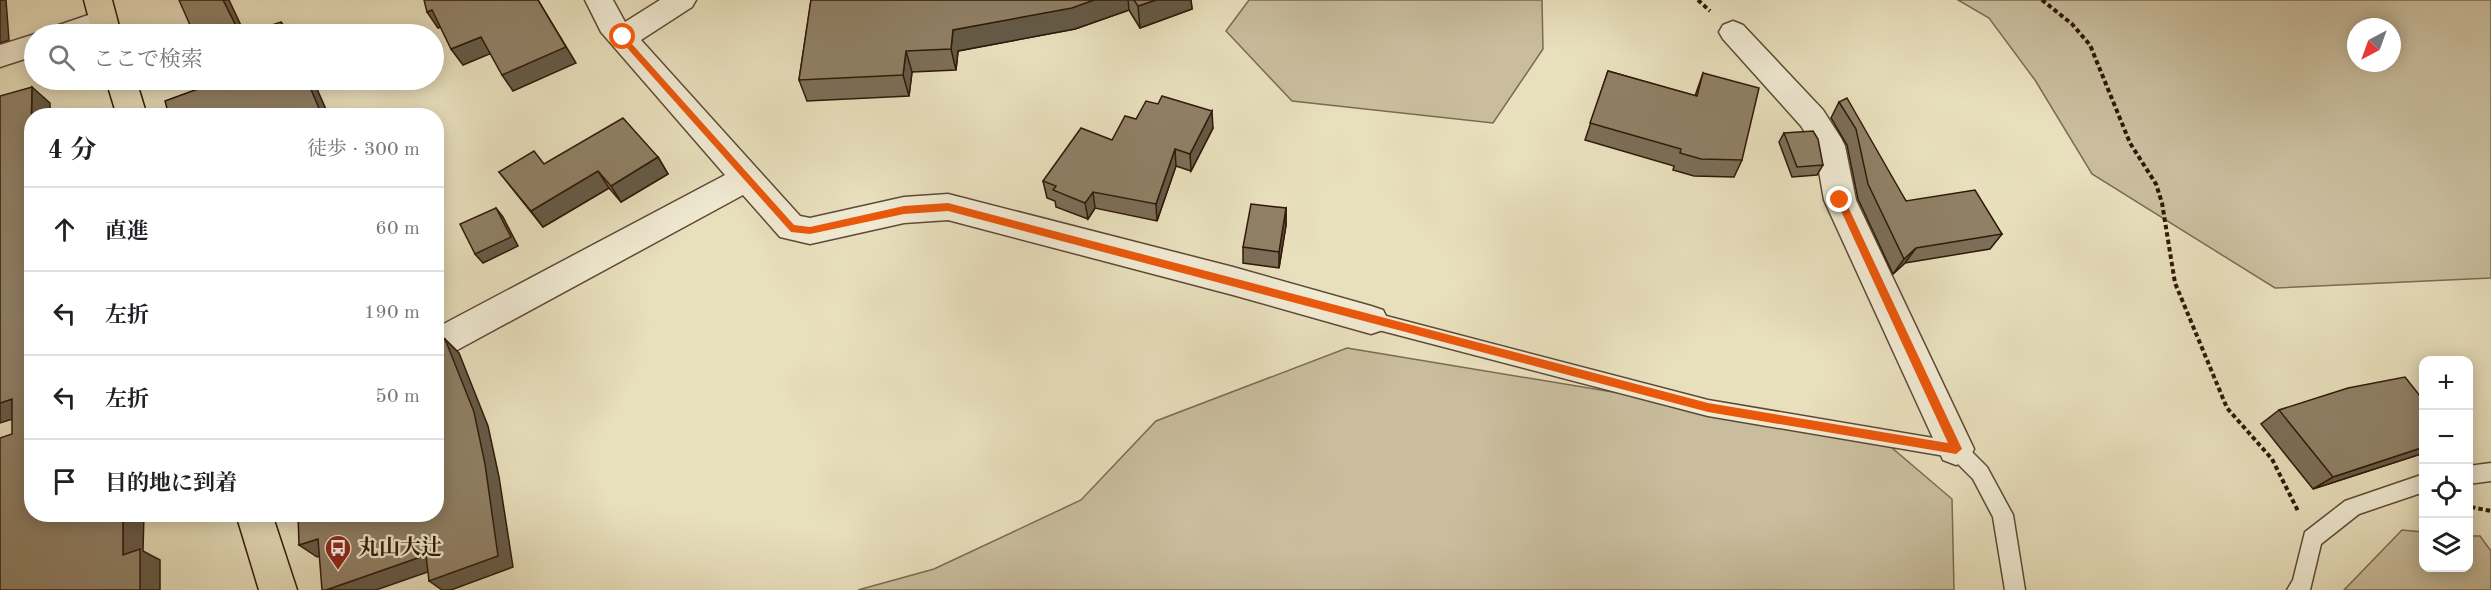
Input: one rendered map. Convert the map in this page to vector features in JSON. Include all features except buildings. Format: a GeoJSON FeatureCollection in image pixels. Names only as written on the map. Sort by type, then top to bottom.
{"type":"FeatureCollection","features":[{"type":"Feature","properties":{"kind":"main road"},"geometry":{"type":"LineString","coordinates":[[124,90],[130,108]]}},
{"type":"Feature","properties":{"kind":"main road"},"geometry":{"type":"LineString","coordinates":[[257,522],[278,590]]}},
{"type":"Feature","properties":{"kind":"street"},"geometry":{"type":"LineString","coordinates":[[599,0],[611,25],[791,228],[810,231],[904,210],[948,207],[1233,281],[1371,320]]}},
{"type":"Feature","properties":{"kind":"street"},"geometry":{"type":"LineString","coordinates":[[623,37],[682,0]]}},
{"type":"Feature","properties":{"kind":"street"},"geometry":{"type":"LineString","coordinates":[[89,24],[103,18]]}},
{"type":"Feature","properties":{"kind":"street"},"geometry":{"type":"LineString","coordinates":[[1733,32],[1812,118],[1830,146],[1840,200],[1956,449]]}},
{"type":"Feature","properties":{"kind":"street"},"geometry":{"type":"LineString","coordinates":[[0,56],[24,48]]}},
{"type":"Feature","properties":{"kind":"street"},"geometry":{"type":"LineString","coordinates":[[444,341],[746,178]]}},
{"type":"Feature","properties":{"kind":"lane"},"geometry":{"type":"LineString","coordinates":[[1371,320],[1708,408],[1956,449],[1980,473],[2003,515],[2015,590]]}},
{"type":"Feature","properties":{"kind":"lane"},"geometry":{"type":"LineString","coordinates":[[2473,474],[2491,472]]}},
{"type":"Feature","properties":{"kind":"lane"},"geometry":{"type":"LineString","coordinates":[[2297,590],[2302,585],[2313,538],[2352,507],[2419,484]]}},
{"type":"Feature","properties":{"kind":"path"},"geometry":{"type":"LineString","coordinates":[[2042,0],[2072,24],[2090,45],[2130,143],[2156,183],[2162,203],[2175,283],[2227,408],[2272,459],[2313,538]]}},
{"type":"Feature","properties":{"kind":"path"},"geometry":{"type":"LineString","coordinates":[[2473,508],[2491,512]]}},
{"type":"Feature","properties":{"kind":"shaded area"},"geometry":{"type":"Polygon","coordinates":[[[1249,0],[1542,0],[1543,49],[1493,123],[1292,101],[1226,31],[1249,0]]]}},
{"type":"Feature","properties":{"kind":"shaded area"},"geometry":{"type":"Polygon","coordinates":[[[1958,0],[2491,0],[2491,278],[2275,288],[2092,174],[2035,80],[1989,18],[1958,0]]]}},
{"type":"Feature","properties":{"kind":"shaded area"},"geometry":{"type":"Polygon","coordinates":[[[1347,348],[1878,436],[1952,499],[1954,590],[858,590],[934,569],[1081,500],[1156,421],[1347,348]]]}},
{"type":"Feature","properties":{"kind":"shaded area"},"geometry":{"type":"Polygon","coordinates":[[[2402,530],[2419,532],[2419,572],[2473,572],[2473,536],[2480,536],[2491,551],[2491,590],[2344,590],[2402,530]]]}},
{"type":"Feature","properties":{"kind":"place","name":"丸山大辻"},"geometry":{"type":"Point","coordinates":[338,571]}},
{"type":"Feature","properties":{"kind":"route"},"geometry":{"type":"LineString","coordinates":[[623,37],[791,228],[810,231],[904,210],[948,207],[1708,408],[1956,449],[1840,200]]}}]}
